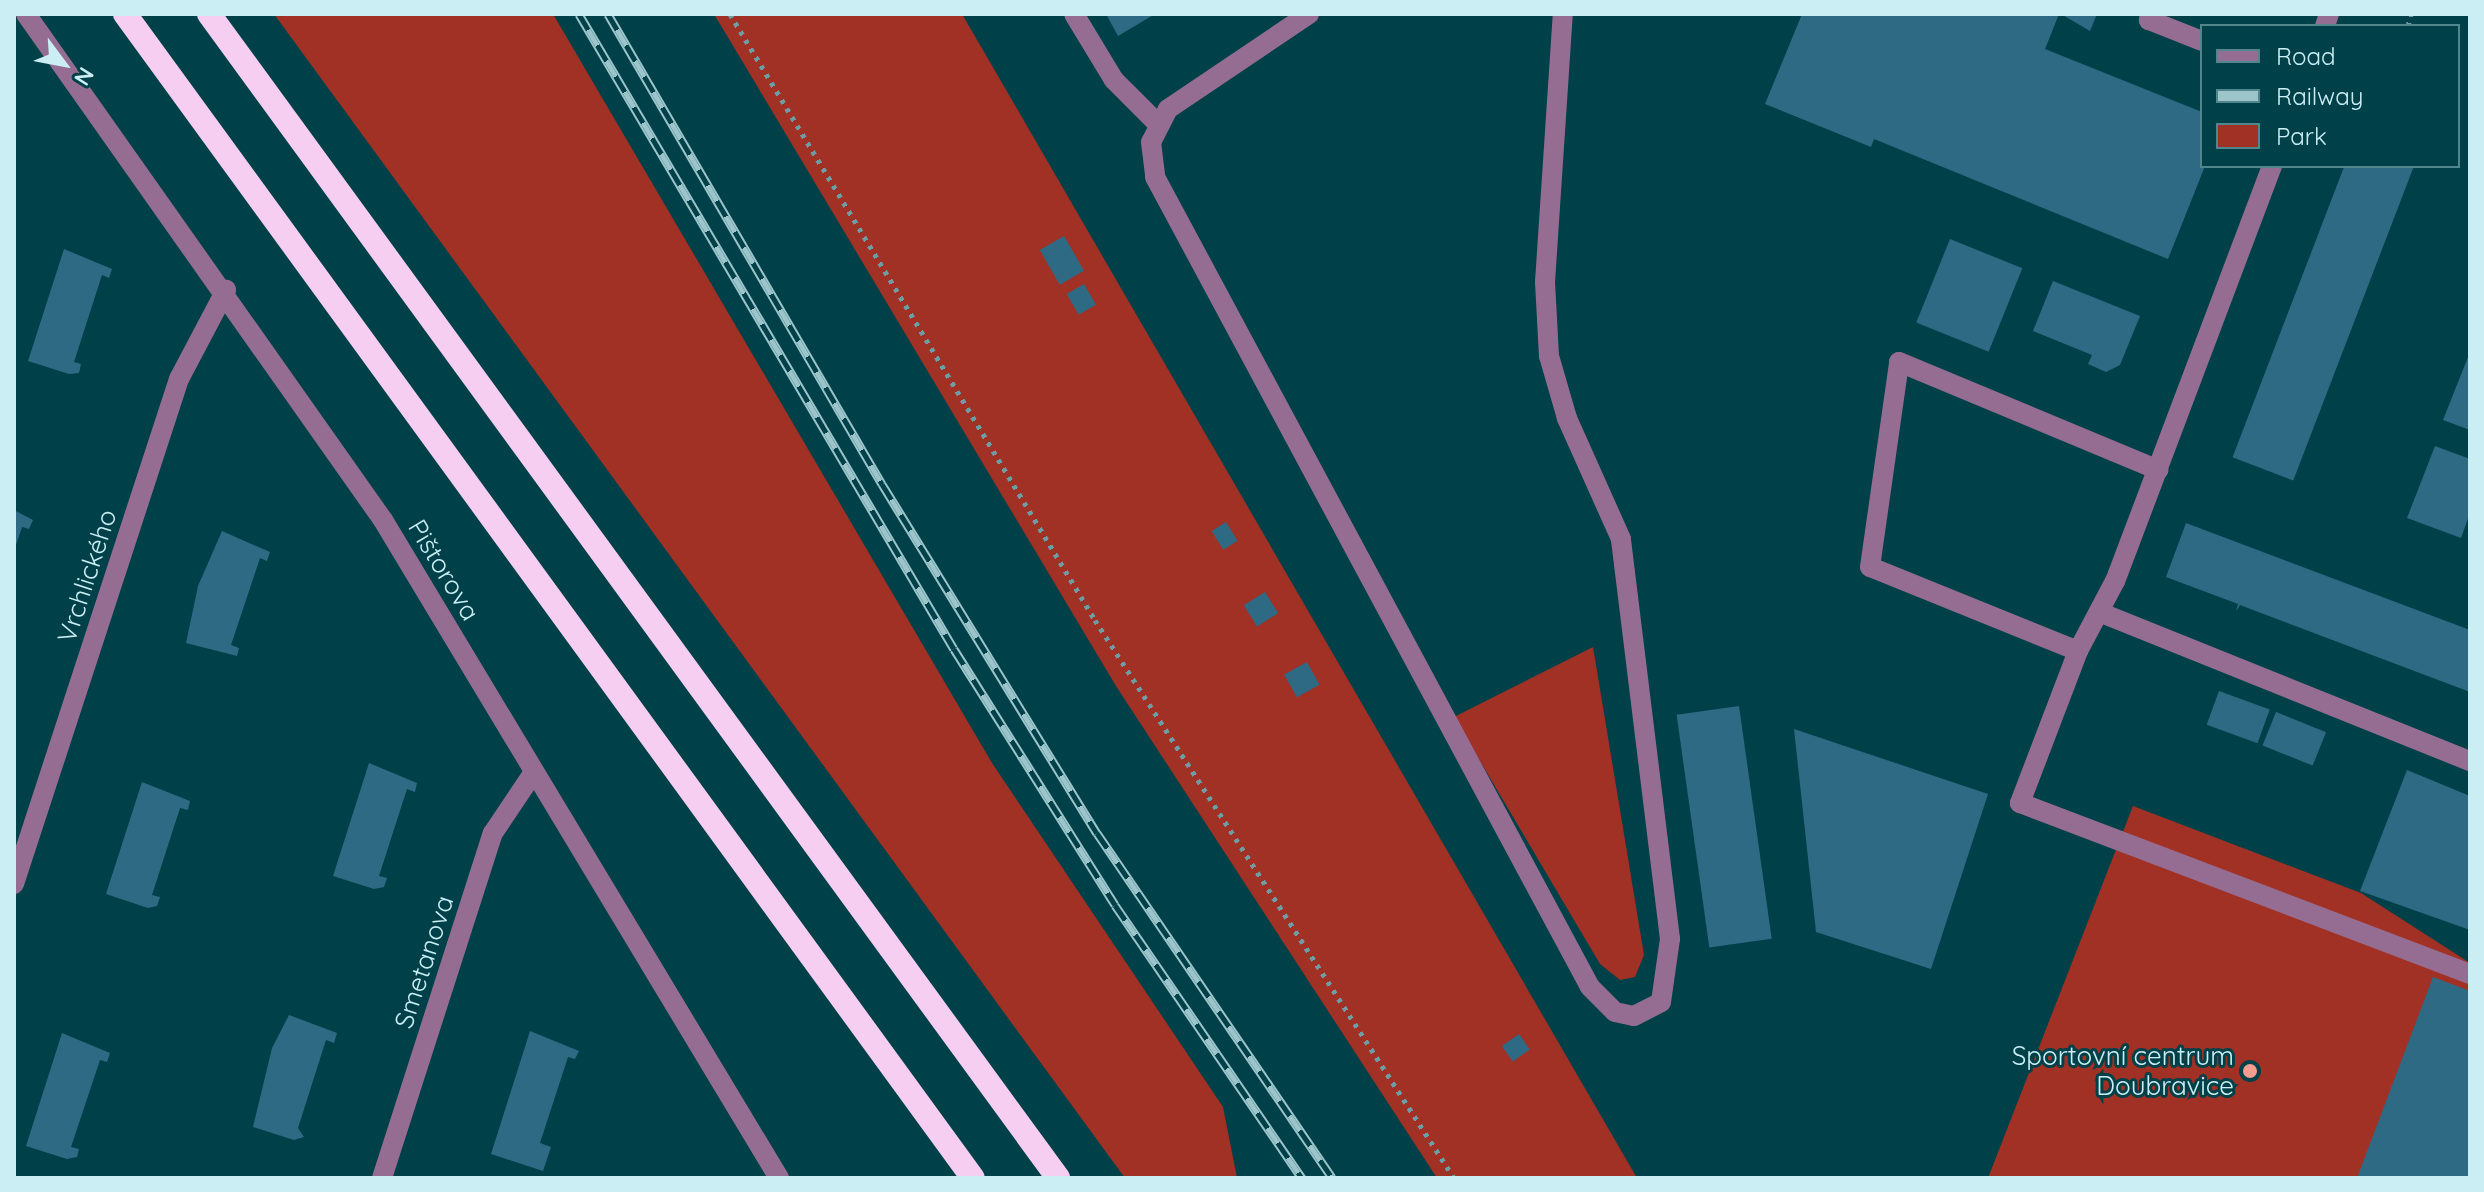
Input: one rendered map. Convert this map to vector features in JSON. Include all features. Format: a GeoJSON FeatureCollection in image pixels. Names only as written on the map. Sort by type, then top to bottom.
{"type":"FeatureCollection","features":[{"type":"Feature","properties":{"kind":"highway"},"geometry":{"type":"LineString","coordinates":[[125,14],[973,1178]]}},
{"type":"Feature","properties":{"kind":"highway"},"geometry":{"type":"LineString","coordinates":[[209,14],[1058,1178]]}},
{"type":"Feature","properties":{"kind":"street","name":"Pištorova"},"geometry":{"type":"LineString","coordinates":[[26,14],[226,290],[383,520],[779,1178]]}},
{"type":"Feature","properties":{"kind":"street"},"geometry":{"type":"LineString","coordinates":[[1074,14],[1114,80],[1158,124]]}},
{"type":"Feature","properties":{"kind":"street"},"geometry":{"type":"LineString","coordinates":[[1309,14],[1184,95],[1158,124],[1151,142],[1155,177],[1590,987],[1615,1012],[1648,1013],[1668,983],[1670,939],[1629,577],[1609,502],[1555,386],[1545,321],[1563,14]]}},
{"type":"Feature","properties":{"kind":"street"},"geometry":{"type":"LineString","coordinates":[[2152,14],[2149,20],[2200,40]]}},
{"type":"Feature","properties":{"kind":"street"},"geometry":{"type":"LineString","coordinates":[[2271,168],[2158,470],[2099,612],[2078,651],[2020,803],[2470,974]]}},
{"type":"Feature","properties":{"kind":"street","name":"Vrchlického"},"geometry":{"type":"LineString","coordinates":[[14,884],[179,379],[226,290]]}},
{"type":"Feature","properties":{"kind":"street"},"geometry":{"type":"LineString","coordinates":[[2078,651],[1870,567],[1899,362],[2158,470]]}},
{"type":"Feature","properties":{"kind":"street"},"geometry":{"type":"LineString","coordinates":[[2099,612],[2470,761]]}},
{"type":"Feature","properties":{"kind":"street","name":"Smetanova"},"geometry":{"type":"LineString","coordinates":[[382,1178],[493,833],[534,772]]}},
{"type":"Feature","properties":{"kind":"path"},"geometry":{"type":"LineString","coordinates":[[730,14],[1095,620],[1454,1178]]}},
{"type":"Feature","properties":{"kind":"green space"},"geometry":{"type":"Polygon","coordinates":[[[274,14],[553,14],[992,763],[1223,1107],[1237,1178],[1125,1178],[274,14]]]}},
{"type":"Feature","properties":{"kind":"green space"},"geometry":{"type":"Polygon","coordinates":[[[714,14],[962,14],[1637,1178],[1437,1178],[1116,686],[714,14]]]}},
{"type":"Feature","properties":{"kind":"green space"},"geometry":{"type":"Polygon","coordinates":[[[1593,647],[1644,955],[1635,977],[1620,980],[1600,964],[1454,717],[1593,647]]]}},
{"type":"Feature","properties":{"kind":"green space","name":"Sportovní centrum Doubravice"},"geometry":{"type":"Polygon","coordinates":[[[2133,806],[2361,893],[2470,963],[2470,1178],[1988,1178],[2133,806]]]}},
{"type":"Feature","properties":{"kind":"building"},"geometry":{"type":"Polygon","coordinates":[[[1106,14],[1155,14],[1118,36],[1106,14]]]}},
{"type":"Feature","properties":{"kind":"building"},"geometry":{"type":"Polygon","coordinates":[[[1802,14],[2059,14],[2045,49],[2200,111],[2200,168],[2204,168],[2168,259],[1874,139],[1871,147],[1765,104],[1802,14]]]}},
{"type":"Feature","properties":{"kind":"building"},"geometry":{"type":"Polygon","coordinates":[[[2061,14],[2097,14],[2090,31],[2061,14]]]}},
{"type":"Feature","properties":{"kind":"building"},"geometry":{"type":"Polygon","coordinates":[[[2344,168],[2413,168],[2293,481],[2233,457],[2344,168]]]}},
{"type":"Feature","properties":{"kind":"building"},"geometry":{"type":"Polygon","coordinates":[[[1064,236],[1084,271],[1060,285],[1040,250],[1064,236]]]}},
{"type":"Feature","properties":{"kind":"building"},"geometry":{"type":"Polygon","coordinates":[[[1950,239],[2022,268],[1989,352],[1916,322],[1950,239]]]}},
{"type":"Feature","properties":{"kind":"building"},"geometry":{"type":"Polygon","coordinates":[[[64,249],[112,269],[109,278],[102,275],[74,362],[81,364],[79,373],[69,374],[28,361],[64,249]]]}},
{"type":"Feature","properties":{"kind":"building"},"geometry":{"type":"Polygon","coordinates":[[[2053,281],[2140,316],[2120,365],[2106,372],[2088,364],[2092,355],[2033,331],[2053,281]]]}},
{"type":"Feature","properties":{"kind":"building"},"geometry":{"type":"Polygon","coordinates":[[[1084,284],[1096,305],[1079,315],[1067,294],[1084,284]]]}},
{"type":"Feature","properties":{"kind":"building"},"geometry":{"type":"Polygon","coordinates":[[[2470,352],[2470,430],[2443,420],[2470,352]]]}},
{"type":"Feature","properties":{"kind":"building"},"geometry":{"type":"Polygon","coordinates":[[[2435,446],[2470,459],[2470,513],[2461,538],[2407,518],[2435,446]]]}},
{"type":"Feature","properties":{"kind":"building"},"geometry":{"type":"Polygon","coordinates":[[[14,510],[33,520],[29,529],[22,527],[15,548],[14,510]]]}},
{"type":"Feature","properties":{"kind":"building"},"geometry":{"type":"Polygon","coordinates":[[[1226,522],[1238,541],[1223,550],[1212,531],[1226,522]]]}},
{"type":"Feature","properties":{"kind":"building"},"geometry":{"type":"Polygon","coordinates":[[[2186,523],[2470,630],[2470,692],[2240,605],[2236,611],[2238,604],[2166,577],[2186,523]]]}},
{"type":"Feature","properties":{"kind":"building"},"geometry":{"type":"Polygon","coordinates":[[[222,531],[270,552],[267,561],[260,558],[231,645],[239,648],[237,656],[186,643],[198,586],[222,531]]]}},
{"type":"Feature","properties":{"kind":"building"},"geometry":{"type":"Polygon","coordinates":[[[1265,592],[1278,613],[1257,626],[1244,605],[1265,592]]]}},
{"type":"Feature","properties":{"kind":"building"},"geometry":{"type":"Polygon","coordinates":[[[1307,662],[1320,685],[1297,697],[1284,675],[1307,662]]]}},
{"type":"Feature","properties":{"kind":"building"},"geometry":{"type":"Polygon","coordinates":[[[2219,691],[2270,709],[2257,743],[2207,725],[2219,691]]]}},
{"type":"Feature","properties":{"kind":"building"},"geometry":{"type":"Polygon","coordinates":[[[1739,706],[1772,939],[1709,947],[1677,715],[1739,706]]]}},
{"type":"Feature","properties":{"kind":"building"},"geometry":{"type":"Polygon","coordinates":[[[2276,712],[2326,732],[2313,766],[2263,745],[2276,712]]]}},
{"type":"Feature","properties":{"kind":"building"},"geometry":{"type":"Polygon","coordinates":[[[1794,729],[1988,794],[1931,969],[1816,932],[1794,729]]]}},
{"type":"Feature","properties":{"kind":"building"},"geometry":{"type":"Polygon","coordinates":[[[369,763],[417,783],[415,792],[407,789],[379,876],[387,878],[384,887],[374,889],[333,876],[369,763]]]}},
{"type":"Feature","properties":{"kind":"building"},"geometry":{"type":"Polygon","coordinates":[[[2407,770],[2470,796],[2470,930],[2360,891],[2407,770]]]}},
{"type":"Feature","properties":{"kind":"building"},"geometry":{"type":"Polygon","coordinates":[[[142,782],[190,801],[188,810],[180,808],[152,895],[160,897],[157,906],[148,908],[106,894],[142,782]]]}},
{"type":"Feature","properties":{"kind":"building"},"geometry":{"type":"Polygon","coordinates":[[[2433,977],[2470,991],[2470,1178],[2357,1178],[2433,977]]]}},
{"type":"Feature","properties":{"kind":"building"},"geometry":{"type":"Polygon","coordinates":[[[289,1015],[337,1033],[334,1043],[326,1040],[298,1128],[304,1137],[294,1140],[253,1127],[272,1048],[289,1015]]]}},
{"type":"Feature","properties":{"kind":"building"},"geometry":{"type":"Polygon","coordinates":[[[530,1031],[579,1051],[575,1059],[568,1057],[540,1143],[551,1147],[543,1171],[491,1154],[530,1031]]]}},
{"type":"Feature","properties":{"kind":"building"},"geometry":{"type":"Polygon","coordinates":[[[62,1033],[110,1053],[107,1062],[100,1060],[71,1147],[79,1149],[77,1157],[67,1159],[26,1146],[62,1033]]]}},
{"type":"Feature","properties":{"kind":"building"},"geometry":{"type":"Polygon","coordinates":[[[1519,1034],[1530,1050],[1513,1062],[1502,1046],[1519,1034]]]}},
{"type":"Feature","properties":{"kind":"railway"},"geometry":{"type":"LineString","coordinates":[[579,14],[954,649],[1115,905],[1302,1178]]}},
{"type":"Feature","properties":{"kind":"railway"},"geometry":{"type":"LineString","coordinates":[[608,14],[882,484],[1097,833],[1332,1178]]}},
{"type":"Feature","properties":{"kind":"place","name":"Sportovní centrum Doubravice"},"geometry":{"type":"Point","coordinates":[2250,1071]}}]}
